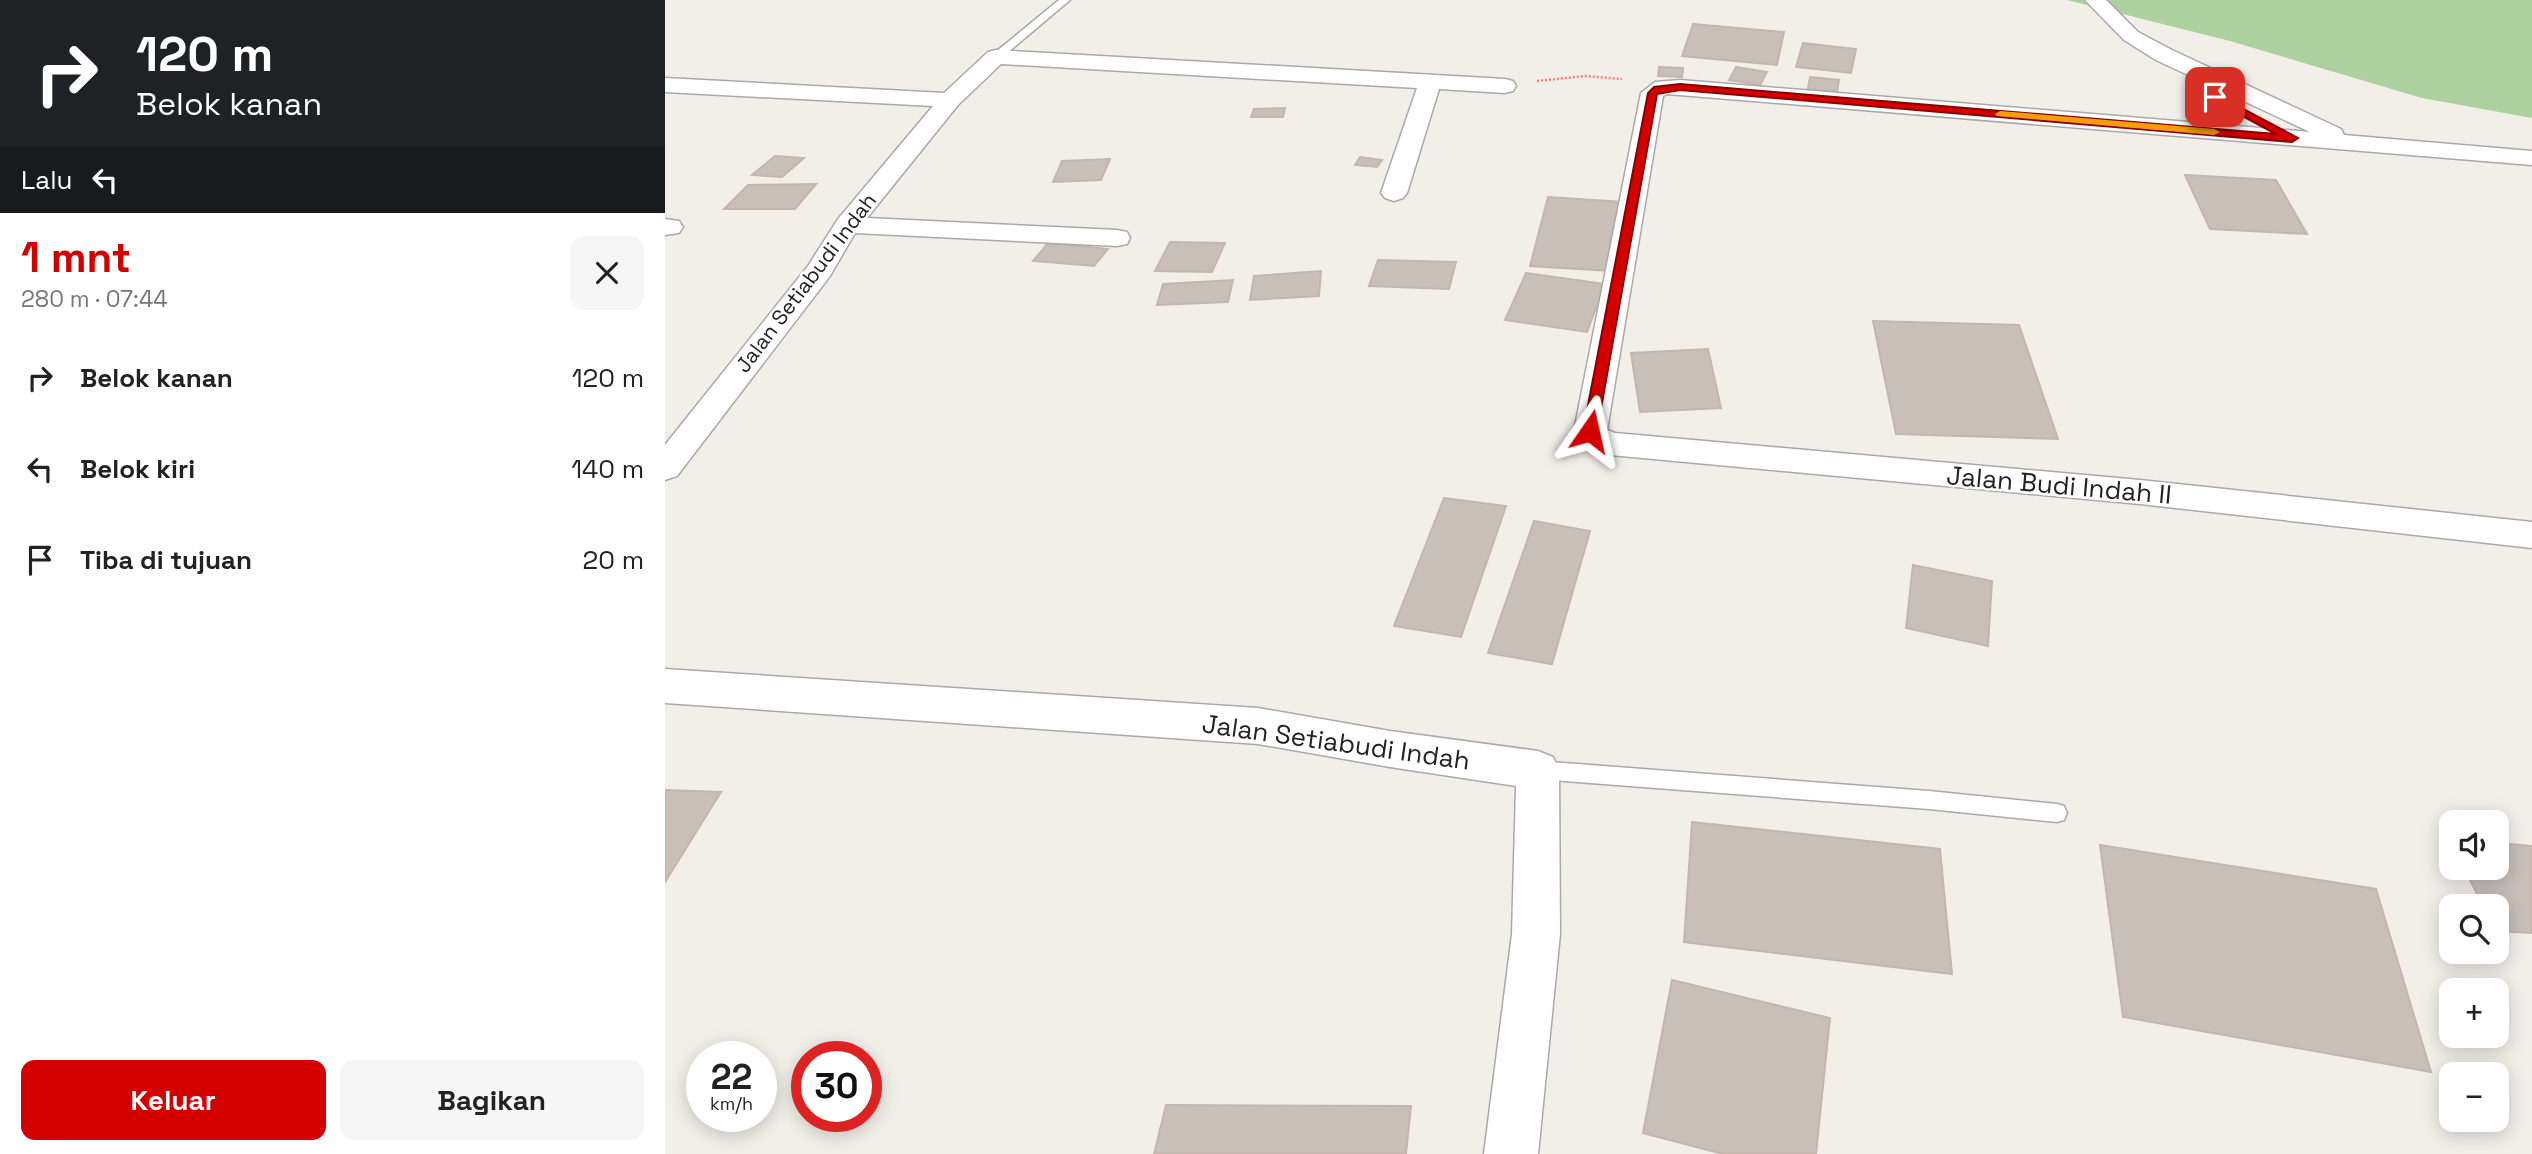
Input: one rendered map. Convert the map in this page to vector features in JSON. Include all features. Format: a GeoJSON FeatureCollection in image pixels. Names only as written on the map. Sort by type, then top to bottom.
{"type":"FeatureCollection","features":[{"type":"Feature","properties":{"kind":"street"},"geometry":{"type":"LineString","coordinates":[[2085,4],[2109,41],[2292,138]]}},
{"type":"Feature","properties":{"kind":"street"},"geometry":{"type":"LineString","coordinates":[[2085,4],[2164,55],[2345,140]]}},
{"type":"Feature","properties":{"kind":"street"},"geometry":{"type":"LineString","coordinates":[[996,57],[1505,86]]}},
{"type":"Feature","properties":{"kind":"street","name":"Jalan Setiabudi Indah"},"geometry":{"type":"LineString","coordinates":[[665,468],[820,270],[848,225],[950,100],[996,57]]}},
{"type":"Feature","properties":{"kind":"street"},"geometry":{"type":"LineString","coordinates":[[1394,193],[1430,83]]}},
{"type":"Feature","properties":{"kind":"street"},"geometry":{"type":"LineString","coordinates":[[665,85],[950,100]]}},
{"type":"Feature","properties":{"kind":"street"},"geometry":{"type":"LineString","coordinates":[[1590,431],[1653,93],[1663,88],[2345,140],[2532,158]]}},
{"type":"Feature","properties":{"kind":"street"},"geometry":{"type":"LineString","coordinates":[[848,225],[1117,238]]}},
{"type":"Feature","properties":{"kind":"street","name":"Jalan Budi Indah II"},"geometry":{"type":"LineString","coordinates":[[1590,431],[1594,437],[1610,444],[2140,492],[2532,535]]}},
{"type":"Feature","properties":{"kind":"street","name":"Jalan Setiabudi Indah"},"geometry":{"type":"LineString","coordinates":[[665,686],[1258,726],[1390,750],[1538,770]]}},
{"type":"Feature","properties":{"kind":"street"},"geometry":{"type":"LineString","coordinates":[[1511,1154],[1536,934],[1538,770]]}},
{"type":"Feature","properties":{"kind":"lane"},"geometry":{"type":"LineString","coordinates":[[996,57],[1065,0]]}},
{"type":"Feature","properties":{"kind":"lane"},"geometry":{"type":"LineString","coordinates":[[1538,770],[1929,800],[2057,813]]}},
{"type":"Feature","properties":{"kind":"path"},"geometry":{"type":"LineString","coordinates":[[1505,86],[1563,77],[1599,76],[1663,88]]}},
{"type":"Feature","properties":{"kind":"green space"},"geometry":{"type":"Polygon","coordinates":[[[2067,0],[2532,0],[2532,118],[2422,98],[2230,41],[2067,0]]]}},
{"type":"Feature","properties":{"kind":"building"},"geometry":{"type":"Polygon","coordinates":[[[1693,24],[1784,32],[1777,65],[1682,56],[1693,24]]]}},
{"type":"Feature","properties":{"kind":"building"},"geometry":{"type":"Polygon","coordinates":[[[1803,43],[1856,49],[1851,73],[1796,67],[1803,43]]]}},
{"type":"Feature","properties":{"kind":"building"},"geometry":{"type":"Polygon","coordinates":[[[1659,67],[1683,68],[1682,77],[1658,76],[1659,67]]]}},
{"type":"Feature","properties":{"kind":"building"},"geometry":{"type":"Polygon","coordinates":[[[1736,67],[1767,72],[1760,85],[1729,80],[1736,67]]]}},
{"type":"Feature","properties":{"kind":"building"},"geometry":{"type":"Polygon","coordinates":[[[1810,77],[1839,80],[1837,92],[1808,89],[1810,77]]]}},
{"type":"Feature","properties":{"kind":"building"},"geometry":{"type":"Polygon","coordinates":[[[1285,108],[1283,117],[1251,117],[1254,109],[1285,108]]]}},
{"type":"Feature","properties":{"kind":"building"},"geometry":{"type":"Polygon","coordinates":[[[775,156],[804,158],[782,177],[752,175],[775,156]]]}},
{"type":"Feature","properties":{"kind":"building"},"geometry":{"type":"Polygon","coordinates":[[[1360,157],[1382,160],[1377,167],[1355,165],[1360,157]]]}},
{"type":"Feature","properties":{"kind":"building"},"geometry":{"type":"Polygon","coordinates":[[[1110,159],[1101,180],[1053,182],[1062,161],[1110,159]]]}},
{"type":"Feature","properties":{"kind":"building"},"geometry":{"type":"Polygon","coordinates":[[[2185,175],[2276,180],[2307,234],[2210,229],[2185,175]]]}},
{"type":"Feature","properties":{"kind":"building"},"geometry":{"type":"Polygon","coordinates":[[[816,184],[795,209],[724,209],[748,185],[816,184]]]}},
{"type":"Feature","properties":{"kind":"building"},"geometry":{"type":"Polygon","coordinates":[[[1548,197],[1623,202],[1610,271],[1530,266],[1548,197]]]}},
{"type":"Feature","properties":{"kind":"building"},"geometry":{"type":"Polygon","coordinates":[[[1170,242],[1225,243],[1212,272],[1155,271],[1170,242]]]}},
{"type":"Feature","properties":{"kind":"building"},"geometry":{"type":"Polygon","coordinates":[[[1048,243],[1108,249],[1094,266],[1033,261],[1048,243]]]}},
{"type":"Feature","properties":{"kind":"building"},"geometry":{"type":"Polygon","coordinates":[[[1378,260],[1456,262],[1449,289],[1369,286],[1378,260]]]}},
{"type":"Feature","properties":{"kind":"building"},"geometry":{"type":"Polygon","coordinates":[[[1321,271],[1319,296],[1250,300],[1254,276],[1321,271]]]}},
{"type":"Feature","properties":{"kind":"building"},"geometry":{"type":"Polygon","coordinates":[[[1526,273],[1605,284],[1587,332],[1505,320],[1526,273]]]}},
{"type":"Feature","properties":{"kind":"building"},"geometry":{"type":"Polygon","coordinates":[[[1233,280],[1228,302],[1157,305],[1163,284],[1233,280]]]}},
{"type":"Feature","properties":{"kind":"building"},"geometry":{"type":"Polygon","coordinates":[[[1873,321],[2019,325],[2058,439],[1896,434],[1873,321]]]}},
{"type":"Feature","properties":{"kind":"building"},"geometry":{"type":"Polygon","coordinates":[[[1708,349],[1721,408],[1640,412],[1631,353],[1708,349]]]}},
{"type":"Feature","properties":{"kind":"building"},"geometry":{"type":"Polygon","coordinates":[[[1444,498],[1506,506],[1461,637],[1394,626],[1444,498]]]}},
{"type":"Feature","properties":{"kind":"building"},"geometry":{"type":"Polygon","coordinates":[[[1534,521],[1590,531],[1552,664],[1488,653],[1534,521]]]}},
{"type":"Feature","properties":{"kind":"building"},"geometry":{"type":"Polygon","coordinates":[[[1913,565],[1992,581],[1988,646],[1906,628],[1913,565]]]}},
{"type":"Feature","properties":{"kind":"building"},"geometry":{"type":"Polygon","coordinates":[[[665,790],[721,792],[665,882],[665,790]]]}},
{"type":"Feature","properties":{"kind":"building"},"geometry":{"type":"Polygon","coordinates":[[[1692,822],[1940,849],[1952,974],[1684,942],[1692,822]]]}},
{"type":"Feature","properties":{"kind":"building"},"geometry":{"type":"Polygon","coordinates":[[[2509,844],[2532,846],[2532,933],[2509,932],[2509,894],[2477,894],[2470,880],[2509,880],[2509,844]]]}},
{"type":"Feature","properties":{"kind":"building"},"geometry":{"type":"Polygon","coordinates":[[[2100,845],[2376,889],[2431,1072],[2123,1017],[2100,845]]]}},
{"type":"Feature","properties":{"kind":"building"},"geometry":{"type":"Polygon","coordinates":[[[1672,980],[1830,1018],[1816,1154],[1723,1154],[1643,1133],[1672,980]]]}},
{"type":"Feature","properties":{"kind":"building"},"geometry":{"type":"Polygon","coordinates":[[[1166,1105],[1411,1106],[1406,1154],[1154,1154],[1166,1105]]]}},
{"type":"Feature","properties":{"kind":"slow traffic"},"geometry":{"type":"LineString","coordinates":[[2000,114],[2214,132]]}},
{"type":"Feature","properties":{"kind":"route"},"geometry":{"type":"LineString","coordinates":[[1590,431],[1653,93],[1658,89],[1680,87],[2292,138],[2215,97]]}}]}
